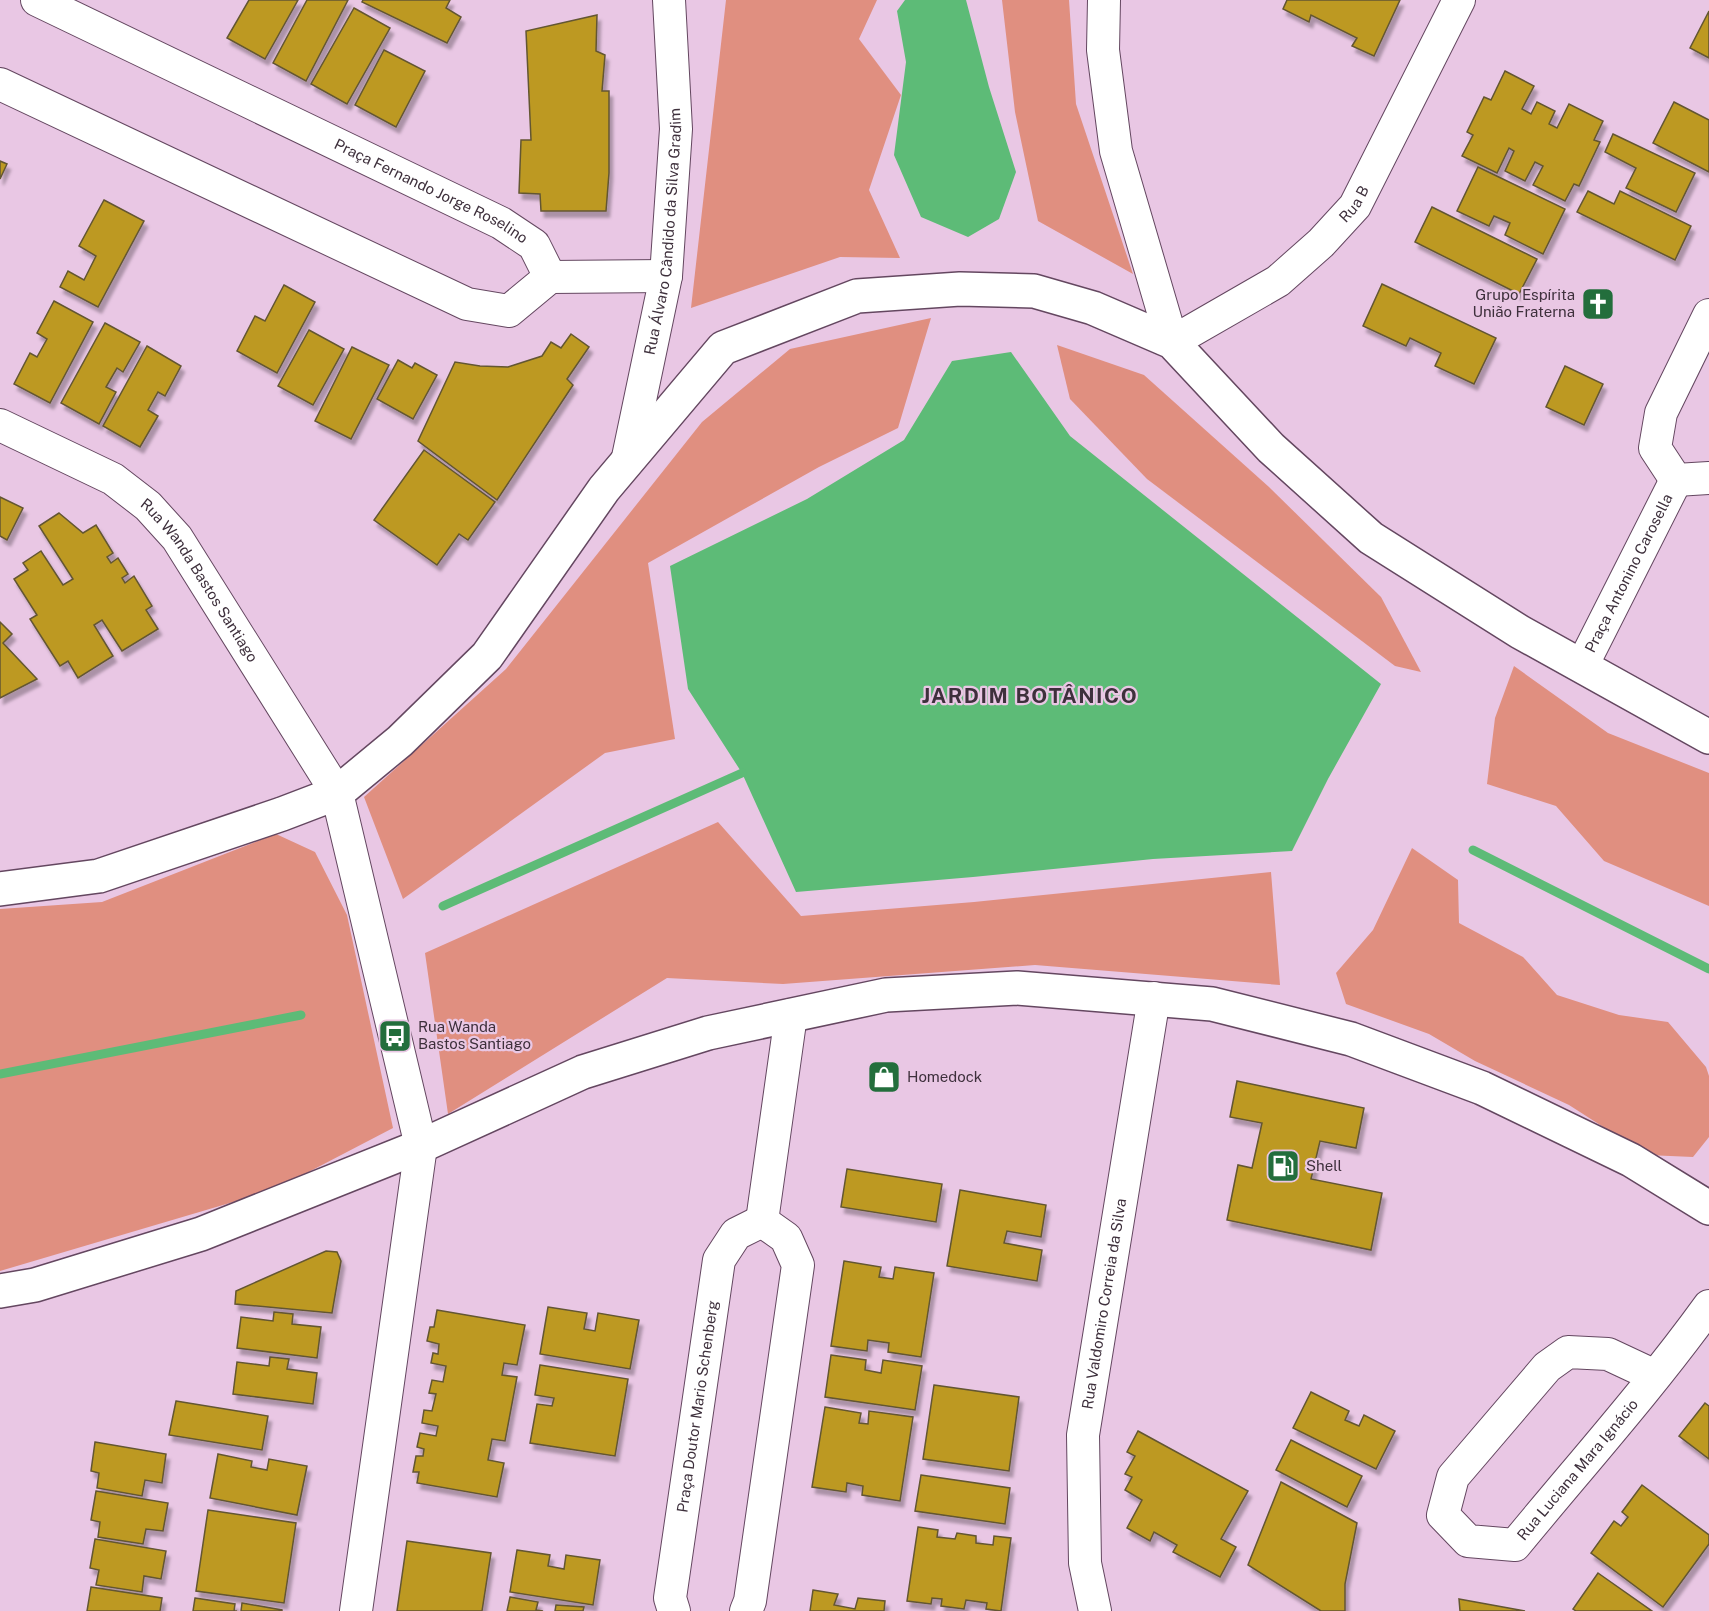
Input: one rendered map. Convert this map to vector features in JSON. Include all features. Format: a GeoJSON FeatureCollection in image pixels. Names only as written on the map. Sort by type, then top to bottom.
{"type":"FeatureCollection","features":[{"type":"Feature","properties":{"kind":"main road"},"geometry":{"type":"LineString","coordinates":[[0,889],[99,876],[337,793],[400,741],[487,656],[604,489],[723,348],[857,296],[960,289],[1034,291],[1093,308],[1172,342],[1271,448],[1371,538],[1520,632],[1709,737]]}},
{"type":"Feature","properties":{"kind":"main road"},"geometry":{"type":"LineString","coordinates":[[0,1291],[35,1285],[201,1234],[421,1146],[583,1072],[708,1033],[886,995],[1017,988],[1212,1004],[1351,1039],[1482,1088],[1631,1160],[1709,1208]]}},
{"type":"Feature","properties":{"kind":"street","name":"Praça Fernando Jorge Roselino"},"geometry":{"type":"LineString","coordinates":[[37,0],[501,223],[534,245],[550,277]]}},
{"type":"Feature","properties":{"kind":"street","name":"Rua Álvaro Cândido da Silva Gradim"},"geometry":{"type":"LineString","coordinates":[[627,462],[666,276],[676,129],[669,0]]}},
{"type":"Feature","properties":{"kind":"street"},"geometry":{"type":"LineString","coordinates":[[1104,0],[1103,50],[1116,151],[1172,342]]}},
{"type":"Feature","properties":{"kind":"street","name":"Rua B"},"geometry":{"type":"LineString","coordinates":[[1172,342],[1278,281],[1321,243],[1355,206],[1459,0]]}},
{"type":"Feature","properties":{"kind":"street"},"geometry":{"type":"LineString","coordinates":[[0,84],[467,304],[509,311],[550,277],[666,276]]}},
{"type":"Feature","properties":{"kind":"street","name":"Praça Antonino Carosella"},"geometry":{"type":"LineString","coordinates":[[1676,480],[1655,448],[1661,413],[1709,315]]}},
{"type":"Feature","properties":{"kind":"street","name":"Rua Wanda Bastos Santiago"},"geometry":{"type":"LineString","coordinates":[[0,425],[113,479],[148,506],[177,538],[337,793],[421,1146],[356,1611]]}},
{"type":"Feature","properties":{"kind":"street","name":"Praça Antonino Carosella"},"geometry":{"type":"LineString","coordinates":[[1676,480],[1709,478]]}},
{"type":"Feature","properties":{"kind":"street","name":"Praça Antonino Carosella"},"geometry":{"type":"LineString","coordinates":[[1582,666],[1676,480]]}},
{"type":"Feature","properties":{"kind":"street","name":"Rua Valdomiro Correia da Silva"},"geometry":{"type":"LineString","coordinates":[[1095,1611],[1085,1563],[1083,1435],[1154,998]]}},
{"type":"Feature","properties":{"kind":"street"},"geometry":{"type":"LineString","coordinates":[[746,1611],[750,1601],[798,1265],[786,1238],[762,1221],[791,1016]]}},
{"type":"Feature","properties":{"kind":"street","name":"Praça Doutor Mario Schenberg"},"geometry":{"type":"LineString","coordinates":[[674,1611],[670,1598],[718,1260],[736,1234],[762,1221]]}},
{"type":"Feature","properties":{"kind":"street","name":"Rua Luciana Mara Ignácio"},"geometry":{"type":"LineString","coordinates":[[1654,1376],[1608,1354],[1568,1352],[1547,1367],[1453,1477],[1443,1515],[1468,1541],[1515,1545],[1654,1376],[1709,1306]]}},
{"type":"Feature","properties":{"kind":"shaded area"},"geometry":{"type":"Polygon","coordinates":[[[726,0],[877,0],[859,39],[901,95],[869,190],[900,258],[840,257],[691,308],[726,0]]]}},
{"type":"Feature","properties":{"kind":"shaded area"},"geometry":{"type":"Polygon","coordinates":[[[905,0],[966,0],[989,87],[1016,172],[999,219],[968,237],[921,217],[894,155],[906,62],[897,11],[905,0]]]}},
{"type":"Feature","properties":{"kind":"shaded area"},"geometry":{"type":"Polygon","coordinates":[[[1002,0],[1069,0],[1076,104],[1133,274],[1038,221],[1015,112],[1002,0]]]}},
{"type":"Feature","properties":{"kind":"shaded area"},"geometry":{"type":"Polygon","coordinates":[[[931,318],[898,428],[819,467],[648,563],[675,739],[605,753],[403,899],[364,797],[506,669],[702,422],[790,349],[931,318]]]}},
{"type":"Feature","properties":{"kind":"shaded area"},"geometry":{"type":"Polygon","coordinates":[[[1057,345],[1144,375],[1269,487],[1381,597],[1421,672],[1395,666],[1147,479],[1070,399],[1057,345]]]}},
{"type":"Feature","properties":{"kind":"shaded area"},"geometry":{"type":"Polygon","coordinates":[[[1011,352],[1070,436],[1381,684],[1328,779],[1292,851],[1153,859],[796,892],[742,773],[688,689],[670,566],[807,499],[904,440],[952,361],[1011,352]]]}},
{"type":"Feature","properties":{"kind":"shaded area"},"geometry":{"type":"Polygon","coordinates":[[[1514,666],[1608,733],[1709,773],[1709,906],[1604,861],[1556,806],[1487,784],[1495,718],[1514,666]]]}},
{"type":"Feature","properties":{"kind":"shaded area"},"geometry":{"type":"Polygon","coordinates":[[[718,822],[801,916],[974,902],[1271,872],[1280,985],[1035,965],[783,984],[667,978],[448,1114],[425,953],[718,822]]]}},
{"type":"Feature","properties":{"kind":"shaded area"},"geometry":{"type":"Polygon","coordinates":[[[276,834],[315,852],[347,915],[393,1128],[274,1190],[0,1271],[0,909],[102,902],[276,834]]]}},
{"type":"Feature","properties":{"kind":"shaded area"},"geometry":{"type":"Polygon","coordinates":[[[1412,848],[1458,880],[1459,923],[1523,957],[1557,995],[1619,1015],[1668,1022],[1706,1067],[1709,1076],[1709,1137],[1693,1157],[1647,1155],[1569,1105],[1475,1061],[1429,1034],[1346,1004],[1336,973],[1373,930],[1412,848]]]}},
{"type":"Feature","properties":{"kind":"building"},"geometry":{"type":"Polygon","coordinates":[[[249,0],[298,0],[265,59],[227,38],[249,0]]]}},
{"type":"Feature","properties":{"kind":"building"},"geometry":{"type":"Polygon","coordinates":[[[307,0],[348,0],[306,81],[273,63],[307,0]]]}},
{"type":"Feature","properties":{"kind":"building"},"geometry":{"type":"Polygon","coordinates":[[[363,0],[450,0],[446,8],[461,17],[447,43],[362,2],[363,0]]]}},
{"type":"Feature","properties":{"kind":"building"},"geometry":{"type":"Polygon","coordinates":[[[1287,0],[1400,0],[1374,56],[1352,46],[1357,38],[1311,15],[1309,22],[1283,9],[1287,0]]]}},
{"type":"Feature","properties":{"kind":"building"},"geometry":{"type":"Polygon","coordinates":[[[354,8],[390,28],[347,104],[311,84],[354,8]]]}},
{"type":"Feature","properties":{"kind":"building"},"geometry":{"type":"Polygon","coordinates":[[[1709,11],[1709,58],[1690,48],[1709,11]]]}},
{"type":"Feature","properties":{"kind":"building"},"geometry":{"type":"Polygon","coordinates":[[[597,15],[596,51],[605,55],[602,91],[609,91],[609,173],[606,211],[541,211],[540,194],[519,193],[521,140],[531,140],[526,31],[597,15]]]}},
{"type":"Feature","properties":{"kind":"building"},"geometry":{"type":"Polygon","coordinates":[[[384,50],[425,71],[396,127],[355,105],[384,50]]]}},
{"type":"Feature","properties":{"kind":"building"},"geometry":{"type":"Polygon","coordinates":[[[1505,71],[1534,86],[1522,109],[1531,114],[1537,102],[1555,111],[1549,124],[1557,128],[1569,104],[1603,121],[1594,140],[1600,142],[1579,186],[1574,184],[1565,201],[1533,185],[1543,166],[1535,162],[1525,181],[1505,171],[1514,151],[1509,148],[1497,173],[1462,156],[1473,135],[1467,132],[1484,97],[1491,100],[1505,71]]]}},
{"type":"Feature","properties":{"kind":"building"},"geometry":{"type":"Polygon","coordinates":[[[1674,102],[1709,120],[1709,172],[1653,143],[1674,102]]]}},
{"type":"Feature","properties":{"kind":"building"},"geometry":{"type":"Polygon","coordinates":[[[1613,134],[1695,173],[1676,212],[1626,188],[1636,168],[1605,152],[1613,134]]]}},
{"type":"Feature","properties":{"kind":"building"},"geometry":{"type":"Polygon","coordinates":[[[0,161],[7,164],[0,179],[0,161]]]}},
{"type":"Feature","properties":{"kind":"building"},"geometry":{"type":"Polygon","coordinates":[[[1478,167],[1565,209],[1543,254],[1505,235],[1510,223],[1494,216],[1489,226],[1457,211],[1478,167]]]}},
{"type":"Feature","properties":{"kind":"building"},"geometry":{"type":"Polygon","coordinates":[[[1588,191],[1614,204],[1620,191],[1691,226],[1675,260],[1577,212],[1588,191]]]}},
{"type":"Feature","properties":{"kind":"building"},"geometry":{"type":"Polygon","coordinates":[[[104,200],[144,221],[98,307],[60,287],[68,271],[84,280],[96,256],[79,246],[104,200]]]}},
{"type":"Feature","properties":{"kind":"building"},"geometry":{"type":"Polygon","coordinates":[[[1432,207],[1537,259],[1519,294],[1415,242],[1432,207]]]}},
{"type":"Feature","properties":{"kind":"building"},"geometry":{"type":"Polygon","coordinates":[[[1382,284],[1496,338],[1474,384],[1435,366],[1441,353],[1410,338],[1406,346],[1363,326],[1382,284]]]}},
{"type":"Feature","properties":{"kind":"building"},"geometry":{"type":"Polygon","coordinates":[[[284,285],[315,302],[277,373],[237,351],[255,316],[265,321],[284,285]]]}},
{"type":"Feature","properties":{"kind":"building"},"geometry":{"type":"Polygon","coordinates":[[[54,301],[93,322],[50,403],[14,384],[30,353],[37,357],[47,339],[37,333],[54,301]]]}},
{"type":"Feature","properties":{"kind":"building"},"geometry":{"type":"Polygon","coordinates":[[[105,323],[140,342],[123,372],[117,368],[106,387],[116,392],[99,424],[61,403],[105,323]]]}},
{"type":"Feature","properties":{"kind":"building"},"geometry":{"type":"Polygon","coordinates":[[[309,330],[344,349],[313,405],[278,386],[309,330]]]}},
{"type":"Feature","properties":{"kind":"building"},"geometry":{"type":"Polygon","coordinates":[[[571,334],[589,347],[567,379],[573,385],[497,500],[418,441],[455,362],[508,367],[542,356],[551,342],[561,348],[571,334]]]}},
{"type":"Feature","properties":{"kind":"building"},"geometry":{"type":"Polygon","coordinates":[[[147,346],[181,366],[165,396],[158,392],[148,410],[158,416],[140,447],[103,426],[147,346]]]}},
{"type":"Feature","properties":{"kind":"building"},"geometry":{"type":"Polygon","coordinates":[[[352,347],[389,365],[351,439],[315,421],[352,347]]]}},
{"type":"Feature","properties":{"kind":"building"},"geometry":{"type":"Polygon","coordinates":[[[398,360],[412,368],[415,363],[437,375],[413,419],[377,399],[398,360]]]}},
{"type":"Feature","properties":{"kind":"building"},"geometry":{"type":"Polygon","coordinates":[[[1565,366],[1603,384],[1584,425],[1546,407],[1565,366]]]}},
{"type":"Feature","properties":{"kind":"building"},"geometry":{"type":"Polygon","coordinates":[[[424,450],[495,502],[468,540],[459,534],[437,565],[374,520],[424,450]]]}},
{"type":"Feature","properties":{"kind":"building"},"geometry":{"type":"Polygon","coordinates":[[[0,497],[23,508],[7,540],[0,536],[0,497]]]}},
{"type":"Feature","properties":{"kind":"building"},"geometry":{"type":"Polygon","coordinates":[[[59,513],[83,533],[96,525],[113,553],[107,557],[111,563],[118,558],[128,574],[122,578],[125,583],[134,576],[152,606],[146,610],[158,629],[122,651],[102,620],[94,625],[113,656],[78,678],[68,661],[60,666],[30,619],[37,615],[14,579],[28,570],[23,563],[41,551],[63,585],[73,579],[39,526],[59,513]]]}},
{"type":"Feature","properties":{"kind":"building"},"geometry":{"type":"Polygon","coordinates":[[[0,622],[12,634],[3,643],[37,679],[0,698],[0,622]]]}},
{"type":"Feature","properties":{"kind":"building","name":"Shell"},"geometry":{"type":"Polygon","coordinates":[[[1237,1081],[1364,1108],[1356,1148],[1320,1141],[1311,1179],[1382,1193],[1371,1250],[1227,1220],[1238,1165],[1252,1168],[1262,1123],[1230,1117],[1237,1081]]]}},
{"type":"Feature","properties":{"kind":"building"},"geometry":{"type":"Polygon","coordinates":[[[847,1169],[942,1184],[936,1222],[841,1207],[847,1169]]]}},
{"type":"Feature","properties":{"kind":"building"},"geometry":{"type":"Polygon","coordinates":[[[960,1190],[1046,1205],[1041,1237],[1007,1231],[1004,1243],[1042,1250],[1037,1281],[947,1266],[960,1190]]]}},
{"type":"Feature","properties":{"kind":"building"},"geometry":{"type":"Polygon","coordinates":[[[326,1251],[337,1252],[341,1261],[332,1313],[235,1304],[236,1291],[326,1251]]]}},
{"type":"Feature","properties":{"kind":"building"},"geometry":{"type":"Polygon","coordinates":[[[844,1261],[881,1267],[879,1277],[893,1279],[895,1267],[934,1273],[921,1357],[888,1352],[889,1343],[868,1340],[867,1351],[831,1346],[844,1261]]]}},
{"type":"Feature","properties":{"kind":"building"},"geometry":{"type":"Polygon","coordinates":[[[548,1307],[587,1313],[584,1329],[595,1331],[598,1313],[639,1320],[630,1369],[540,1354],[548,1307]]]}},
{"type":"Feature","properties":{"kind":"building"},"geometry":{"type":"Polygon","coordinates":[[[437,1310],[525,1325],[517,1365],[504,1363],[502,1375],[517,1377],[505,1441],[492,1439],[488,1460],[504,1463],[497,1497],[417,1483],[419,1472],[413,1472],[416,1456],[423,1456],[424,1449],[417,1447],[420,1433],[436,1436],[438,1426],[422,1423],[424,1410],[432,1411],[436,1394],[429,1393],[432,1380],[443,1382],[446,1366],[431,1363],[433,1353],[438,1354],[439,1344],[427,1341],[430,1327],[434,1327],[437,1310]]]}},
{"type":"Feature","properties":{"kind":"building"},"geometry":{"type":"Polygon","coordinates":[[[274,1312],[293,1314],[292,1324],[321,1327],[317,1358],[237,1348],[241,1317],[273,1321],[274,1312]]]}},
{"type":"Feature","properties":{"kind":"building"},"geometry":{"type":"Polygon","coordinates":[[[831,1355],[866,1360],[865,1370],[881,1373],[883,1360],[922,1366],[915,1410],[825,1397],[831,1355]]]}},
{"type":"Feature","properties":{"kind":"building"},"geometry":{"type":"Polygon","coordinates":[[[270,1357],[289,1359],[287,1369],[317,1373],[313,1404],[233,1394],[237,1362],[269,1366],[270,1357]]]}},
{"type":"Feature","properties":{"kind":"building"},"geometry":{"type":"Polygon","coordinates":[[[540,1365],[628,1379],[615,1456],[530,1443],[537,1404],[552,1406],[554,1398],[535,1395],[540,1365]]]}},
{"type":"Feature","properties":{"kind":"building"},"geometry":{"type":"Polygon","coordinates":[[[934,1385],[1019,1397],[1009,1471],[923,1459],[934,1385]]]}},
{"type":"Feature","properties":{"kind":"building"},"geometry":{"type":"Polygon","coordinates":[[[1311,1392],[1349,1411],[1345,1420],[1359,1426],[1364,1415],[1395,1431],[1376,1469],[1293,1428],[1311,1392]]]}},
{"type":"Feature","properties":{"kind":"building"},"geometry":{"type":"Polygon","coordinates":[[[176,1401],[268,1416],[262,1450],[169,1435],[176,1401]]]}},
{"type":"Feature","properties":{"kind":"building"},"geometry":{"type":"Polygon","coordinates":[[[1705,1403],[1709,1406],[1709,1459],[1679,1436],[1705,1403]]]}},
{"type":"Feature","properties":{"kind":"building"},"geometry":{"type":"Polygon","coordinates":[[[825,1407],[861,1413],[859,1423],[868,1424],[869,1411],[913,1417],[900,1501],[862,1495],[863,1486],[847,1483],[846,1492],[812,1487],[825,1407]]]}},
{"type":"Feature","properties":{"kind":"building"},"geometry":{"type":"Polygon","coordinates":[[[1138,1431],[1248,1491],[1221,1539],[1236,1547],[1220,1577],[1173,1552],[1177,1545],[1154,1532],[1150,1541],[1127,1528],[1142,1500],[1125,1490],[1132,1477],[1125,1474],[1135,1456],[1127,1452],[1138,1431]]]}},
{"type":"Feature","properties":{"kind":"building"},"geometry":{"type":"Polygon","coordinates":[[[1291,1440],[1362,1476],[1347,1507],[1276,1470],[1291,1440]]]}},
{"type":"Feature","properties":{"kind":"building"},"geometry":{"type":"Polygon","coordinates":[[[95,1442],[166,1454],[162,1483],[145,1480],[142,1496],[97,1488],[99,1473],[91,1471],[95,1442]]]}},
{"type":"Feature","properties":{"kind":"building"},"geometry":{"type":"Polygon","coordinates":[[[218,1454],[252,1461],[251,1467],[267,1470],[269,1459],[307,1466],[297,1515],[210,1498],[218,1454]]]}},
{"type":"Feature","properties":{"kind":"building"},"geometry":{"type":"Polygon","coordinates":[[[921,1475],[1010,1488],[1005,1524],[915,1511],[921,1475]]]}},
{"type":"Feature","properties":{"kind":"building"},"geometry":{"type":"Polygon","coordinates":[[[1281,1482],[1357,1523],[1345,1584],[1345,1611],[1321,1611],[1248,1565],[1281,1482]]]}},
{"type":"Feature","properties":{"kind":"building"},"geometry":{"type":"Polygon","coordinates":[[[1642,1485],[1709,1535],[1709,1544],[1663,1607],[1591,1553],[1614,1521],[1621,1526],[1628,1517],[1622,1512],[1642,1485]]]}},
{"type":"Feature","properties":{"kind":"building"},"geometry":{"type":"Polygon","coordinates":[[[96,1491],[168,1503],[163,1531],[146,1529],[143,1544],[98,1537],[100,1522],[91,1520],[96,1491]]]}},
{"type":"Feature","properties":{"kind":"building"},"geometry":{"type":"Polygon","coordinates":[[[208,1510],[296,1523],[284,1603],[196,1591],[208,1510]]]}},
{"type":"Feature","properties":{"kind":"building"},"geometry":{"type":"Polygon","coordinates":[[[918,1527],[938,1530],[937,1537],[955,1539],[957,1533],[976,1536],[976,1543],[993,1545],[994,1536],[1011,1538],[1001,1611],[986,1609],[987,1603],[966,1600],[964,1609],[941,1606],[942,1599],[932,1598],[931,1604],[907,1601],[918,1527]]]}},
{"type":"Feature","properties":{"kind":"building"},"geometry":{"type":"Polygon","coordinates":[[[95,1539],[166,1551],[161,1579],[144,1576],[142,1592],[96,1585],[99,1570],[90,1568],[95,1539]]]}},
{"type":"Feature","properties":{"kind":"building"},"geometry":{"type":"Polygon","coordinates":[[[407,1541],[491,1553],[482,1611],[397,1611],[407,1541]]]}},
{"type":"Feature","properties":{"kind":"building"},"geometry":{"type":"Polygon","coordinates":[[[517,1550],[550,1555],[548,1566],[564,1569],[566,1555],[600,1560],[593,1605],[510,1592],[517,1550]]]}},
{"type":"Feature","properties":{"kind":"building"},"geometry":{"type":"Polygon","coordinates":[[[1598,1573],[1652,1611],[1576,1611],[1573,1609],[1598,1573]]]}},
{"type":"Feature","properties":{"kind":"building"},"geometry":{"type":"Polygon","coordinates":[[[91,1587],[162,1598],[160,1611],[87,1611],[91,1587]]]}},
{"type":"Feature","properties":{"kind":"building"},"geometry":{"type":"Polygon","coordinates":[[[813,1590],[838,1594],[834,1605],[855,1609],[858,1598],[885,1601],[884,1611],[810,1611],[813,1590]]]}},
{"type":"Feature","properties":{"kind":"building"},"geometry":{"type":"Polygon","coordinates":[[[510,1597],[538,1602],[536,1610],[543,1611],[507,1611],[510,1597]]]}},
{"type":"Feature","properties":{"kind":"building"},"geometry":{"type":"Polygon","coordinates":[[[195,1598],[235,1604],[234,1611],[193,1611],[195,1598]]]}},
{"type":"Feature","properties":{"kind":"building"},"geometry":{"type":"Polygon","coordinates":[[[1459,1599],[1525,1611],[1460,1611],[1459,1599]]]}},
{"type":"Feature","properties":{"kind":"building"},"geometry":{"type":"Polygon","coordinates":[[[242,1603],[282,1610],[282,1611],[241,1611],[242,1603]]]}},
{"type":"Feature","properties":{"kind":"building"},"geometry":{"type":"Polygon","coordinates":[[[556,1605],[584,1607],[583,1611],[555,1611],[556,1605]]]}},
{"type":"Feature","properties":{"kind":"waterway"},"geometry":{"type":"LineString","coordinates":[[443,906],[742,773]]}},
{"type":"Feature","properties":{"kind":"waterway"},"geometry":{"type":"LineString","coordinates":[[1473,850],[1709,969]]}},
{"type":"Feature","properties":{"kind":"waterway"},"geometry":{"type":"LineString","coordinates":[[0,1074],[301,1015]]}},
{"type":"Feature","properties":{"kind":"place","name":"Grupo Espírita União Fraterna"},"geometry":{"type":"Point","coordinates":[1598,304]}},
{"type":"Feature","properties":{"kind":"place","name":"Rua Wanda Bastos Santiago"},"geometry":{"type":"Point","coordinates":[395,1036]}},
{"type":"Feature","properties":{"kind":"place","name":"Homedock"},"geometry":{"type":"Point","coordinates":[884,1077]}},
{"type":"Feature","properties":{"kind":"place","name":"Shell"},"geometry":{"type":"Point","coordinates":[1283,1166]}},
{"type":"Feature","properties":{"kind":"district","name":"JARDIM BOTÂNICO"},"geometry":{"type":"Point","coordinates":[1030,696]}}]}
